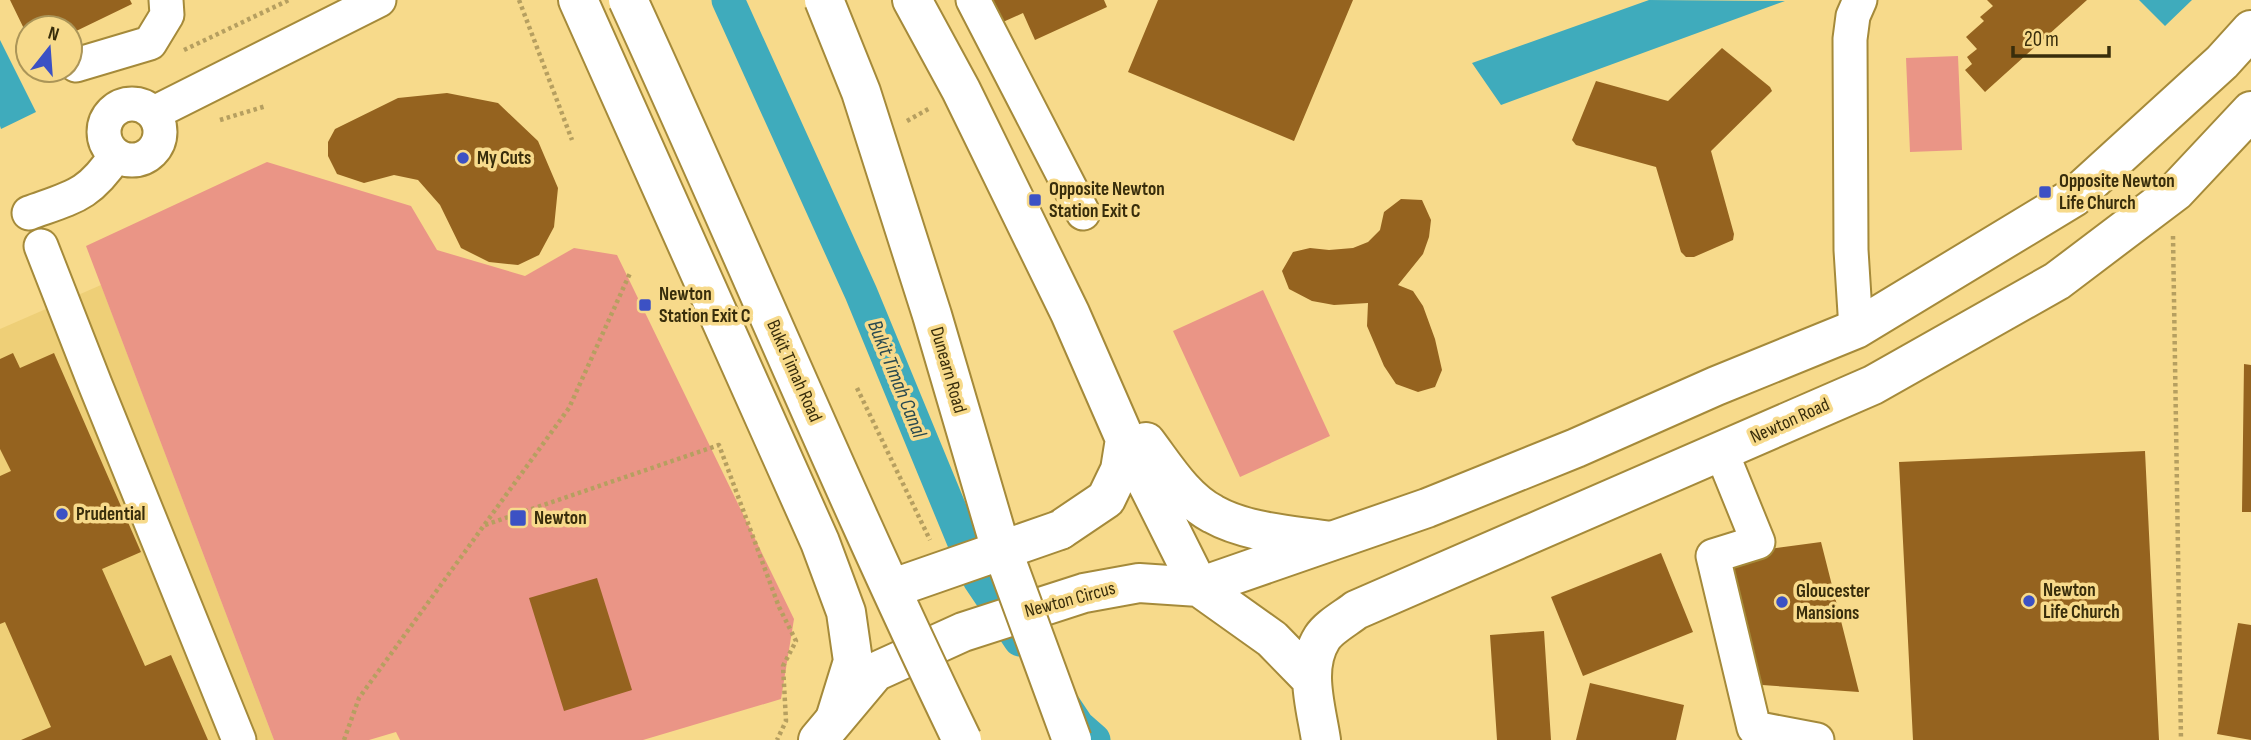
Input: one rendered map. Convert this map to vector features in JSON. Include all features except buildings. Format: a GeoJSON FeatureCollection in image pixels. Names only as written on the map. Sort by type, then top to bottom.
{"type":"FeatureCollection","features":[{"type":"Feature","properties":{"kind":"main road"},"geometry":{"type":"LineString","coordinates":[[578,0],[820,542],[846,612],[853,661],[827,728]]}},
{"type":"Feature","properties":{"kind":"main road","name":"Bukit Timah Road"},"geometry":{"type":"LineString","coordinates":[[628,0],[713,186],[891,594],[962,740]]}},
{"type":"Feature","properties":{"kind":"main road","name":"Dunearn Road"},"geometry":{"type":"LineString","coordinates":[[824,0],[861,92],[932,315],[996,533],[1072,740]]}},
{"type":"Feature","properties":{"kind":"main road"},"geometry":{"type":"LineString","coordinates":[[912,0],[961,90],[1070,313],[1121,430],[1199,587],[1272,639],[1312,680],[1322,740]]}},
{"type":"Feature","properties":{"kind":"main road"},"geometry":{"type":"LineString","coordinates":[[1199,587],[1427,508],[1576,449],[1716,386],[1856,330],[2074,197],[2222,62],[2251,30]]}},
{"type":"Feature","properties":{"kind":"main road","name":"Newton Road"},"geometry":{"type":"LineString","coordinates":[[1312,680],[1312,660],[1323,636],[1356,610],[1873,385],[2057,281],[2176,191],[2251,111]]}},
{"type":"Feature","properties":{"kind":"main road"},"geometry":{"type":"LineString","coordinates":[[820,542],[854,573],[902,584],[1060,530],[1106,499],[1120,470],[1121,430]]}},
{"type":"Feature","properties":{"kind":"main road"},"geometry":{"type":"LineString","coordinates":[[1121,430],[1140,434],[1182,489],[1212,514],[1248,527],[1330,541]]}},
{"type":"Feature","properties":{"kind":"main road","name":"Newton Circus"},"geometry":{"type":"LineString","coordinates":[[827,728],[875,672],[963,632],[1084,593],[1139,583],[1199,587]]}},
{"type":"Feature","properties":{"kind":"street"},"geometry":{"type":"LineString","coordinates":[[84,63],[150,43],[167,15],[166,0]]}},
{"type":"Feature","properties":{"kind":"street"},"geometry":{"type":"LineString","coordinates":[[29,213],[82,193],[101,177],[116,155],[107,145],[103,131],[107,118],[116,108],[129,103],[142,105],[154,113],[379,0]]}},
{"type":"Feature","properties":{"kind":"street"},"geometry":{"type":"LineString","coordinates":[[973,0],[1083,213]]}},
{"type":"Feature","properties":{"kind":"street"},"geometry":{"type":"LineString","coordinates":[[1856,330],[1851,250],[1850,39],[1853,16],[1860,0]]}},
{"type":"Feature","properties":{"kind":"street"},"geometry":{"type":"LineString","coordinates":[[41,246],[239,740]]}},
{"type":"Feature","properties":{"kind":"street"},"geometry":{"type":"LineString","coordinates":[[1721,451],[1758,542],[1713,556],[1754,728],[1817,740]]}},
{"type":"Feature","properties":{"kind":"path"},"geometry":{"type":"LineString","coordinates":[[176,54],[289,0]]}},
{"type":"Feature","properties":{"kind":"path"},"geometry":{"type":"LineString","coordinates":[[519,0],[572,141]]}},
{"type":"Feature","properties":{"kind":"path"},"geometry":{"type":"LineString","coordinates":[[903,123],[961,90]]}},
{"type":"Feature","properties":{"kind":"path"},"geometry":{"type":"LineString","coordinates":[[2173,232],[2181,740]]}},
{"type":"Feature","properties":{"kind":"path"},"geometry":{"type":"LineString","coordinates":[[344,740],[359,698],[569,408],[631,271]]}},
{"type":"Feature","properties":{"kind":"path"},"geometry":{"type":"LineString","coordinates":[[485,526],[719,445],[779,607],[796,641],[783,666],[786,721],[777,740]]}},
{"type":"Feature","properties":{"kind":"shaded area"},"geometry":{"type":"Polygon","coordinates":[[[1958,56],[1962,150],[1910,152],[1906,58],[1958,56]]]}},
{"type":"Feature","properties":{"kind":"shaded area"},"geometry":{"type":"Polygon","coordinates":[[[267,162],[411,206],[437,250],[525,276],[574,248],[617,255],[794,619],[781,699],[643,740],[400,740],[396,732],[369,740],[274,740],[86,246],[267,162]]]}},
{"type":"Feature","properties":{"kind":"shaded area"},"geometry":{"type":"Polygon","coordinates":[[[101,285],[274,740],[0,740],[0,329],[101,285]]]}},
{"type":"Feature","properties":{"kind":"shaded area"},"geometry":{"type":"Polygon","coordinates":[[[1263,290],[1330,436],[1240,477],[1173,331],[1263,290]]]}},
{"type":"Feature","properties":{"kind":"water"},"geometry":{"type":"Polygon","coordinates":[[[1649,0],[1785,1],[1501,105],[1472,63],[1649,0]]]}},
{"type":"Feature","properties":{"kind":"water"},"geometry":{"type":"Polygon","coordinates":[[[2139,0],[2192,0],[2165,26],[2139,0]]]}},
{"type":"Feature","properties":{"kind":"water"},"geometry":{"type":"Polygon","coordinates":[[[0,40],[14,68],[14,84],[22,84],[36,112],[1,129],[0,40]]]}},
{"type":"Feature","properties":{"kind":"waterway","name":"Bukit Timah Canal"},"geometry":{"type":"LineString","coordinates":[[728,0],[861,293],[979,579],[1020,640]]}},
{"type":"Feature","properties":{"kind":"waterway","name":"Bukit Timah Canal"},"geometry":{"type":"LineString","coordinates":[[1062,702],[1078,726],[1094,740]]}},
{"type":"Feature","properties":{"kind":"place","name":"My Cuts"},"geometry":{"type":"Point","coordinates":[463,158]}},
{"type":"Feature","properties":{"kind":"place","name":"Opposite Newton Life Church"},"geometry":{"type":"Point","coordinates":[2045,192]}},
{"type":"Feature","properties":{"kind":"place","name":"Opposite Newton Station Exit C"},"geometry":{"type":"Point","coordinates":[1035,200]}},
{"type":"Feature","properties":{"kind":"place","name":"Newton Station Exit C"},"geometry":{"type":"Point","coordinates":[645,305]}},
{"type":"Feature","properties":{"kind":"place","name":"Prudential"},"geometry":{"type":"Point","coordinates":[62,514]}},
{"type":"Feature","properties":{"kind":"place","name":"Newton"},"geometry":{"type":"Point","coordinates":[518,518]}},
{"type":"Feature","properties":{"kind":"place","name":"Newton Life Church"},"geometry":{"type":"Point","coordinates":[2029,601]}},
{"type":"Feature","properties":{"kind":"place","name":"Gloucester Mansions"},"geometry":{"type":"Point","coordinates":[1782,602]}}]}
